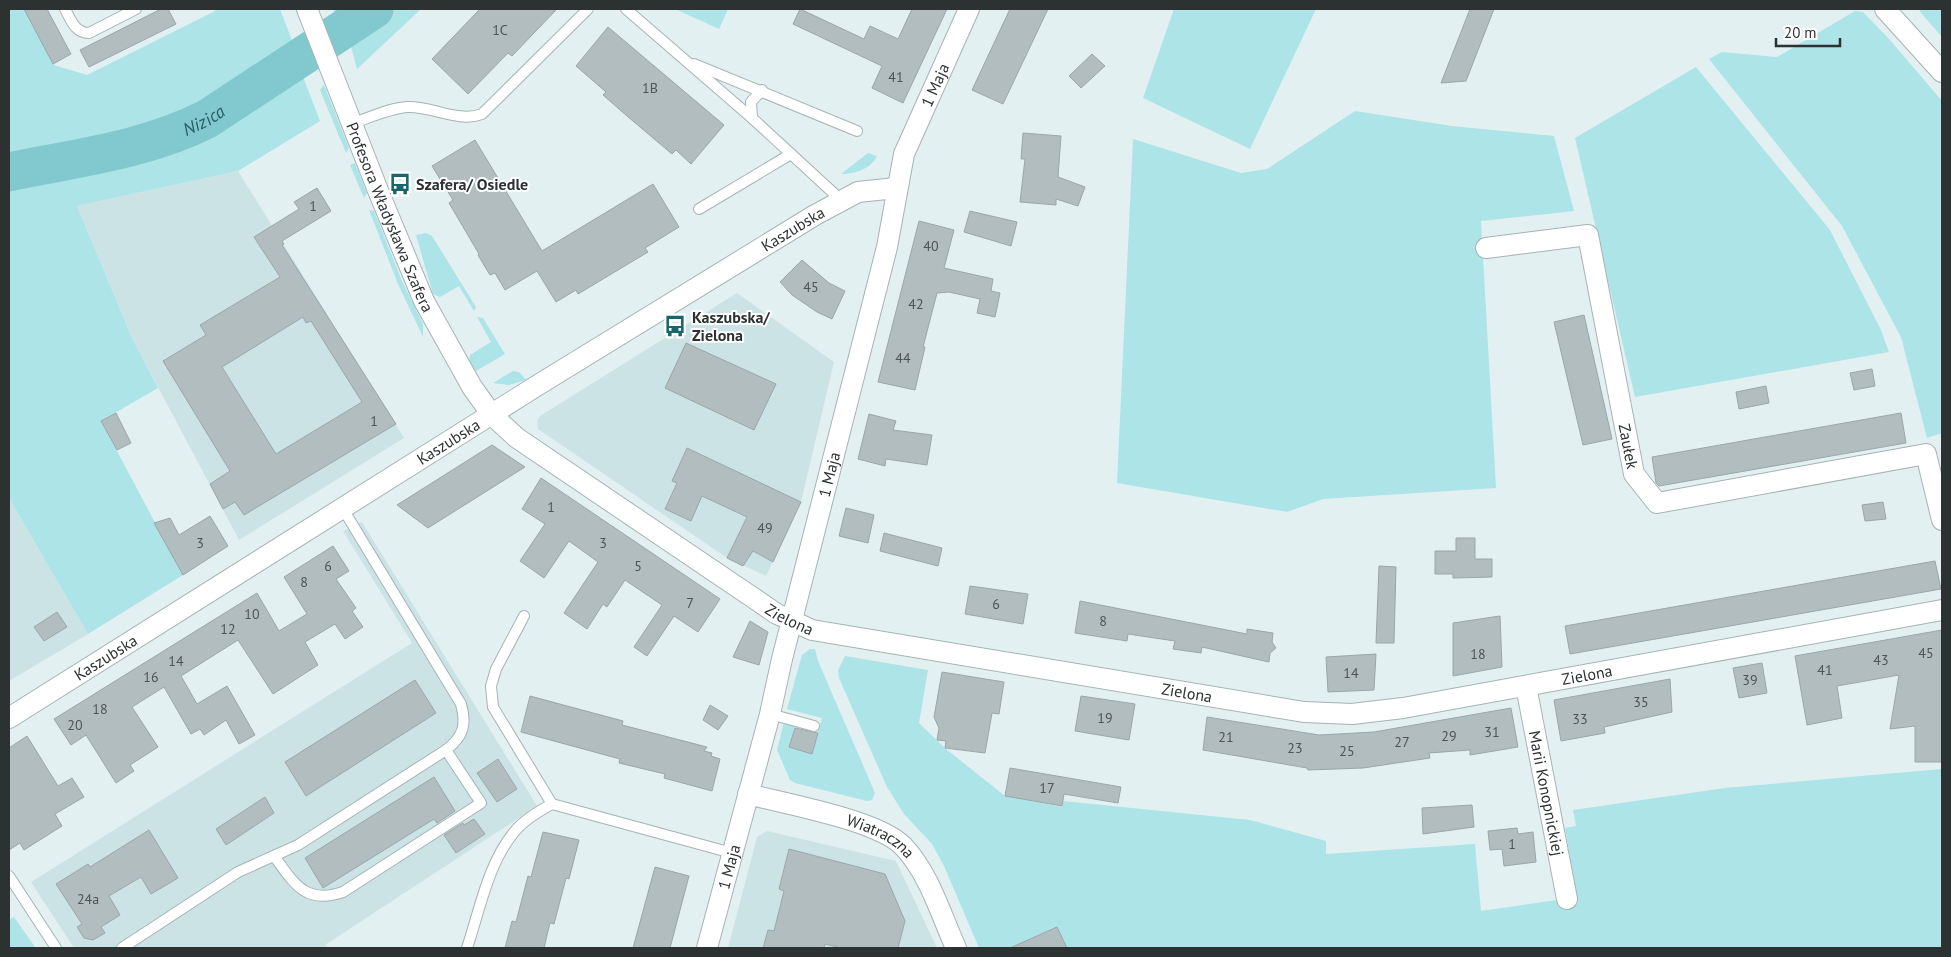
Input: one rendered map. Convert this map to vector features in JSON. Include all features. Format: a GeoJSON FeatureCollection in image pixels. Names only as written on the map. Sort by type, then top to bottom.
{"type":"FeatureCollection","features":[{"type":"Feature","properties":{"kind":"street","name":"1 Maja"},"geometry":{"type":"LineString","coordinates":[[707,948],[770,714],[887,247],[896,188],[904,154],[911,134],[969,9]]}},
{"type":"Feature","properties":{"kind":"street"},"geometry":{"type":"LineString","coordinates":[[1885,9],[1942,72]]}},
{"type":"Feature","properties":{"kind":"street","name":"Profesora Władysława Szafera"},"geometry":{"type":"LineString","coordinates":[[310,17],[351,124],[424,301],[472,387],[492,414]]}},
{"type":"Feature","properties":{"kind":"street","name":"Kaszubska"},"geometry":{"type":"LineString","coordinates":[[9,718],[343,510],[492,414],[841,200],[858,192],[896,188]]}},
{"type":"Feature","properties":{"kind":"street","name":"Zaułek"},"geometry":{"type":"LineString","coordinates":[[1486,248],[1588,234],[1634,474],[1657,503],[1926,454],[1942,520]]}},
{"type":"Feature","properties":{"kind":"street","name":"Zielona"},"geometry":{"type":"LineString","coordinates":[[492,414],[517,438],[752,598],[792,621],[830,635],[1314,713],[1375,712],[1942,610]]}},
{"type":"Feature","properties":{"kind":"street","name":"Marii Konopnickiej"},"geometry":{"type":"LineString","coordinates":[[1526,686],[1567,899]]}},
{"type":"Feature","properties":{"kind":"street","name":"Wiatraczna"},"geometry":{"type":"LineString","coordinates":[[748,794],[858,823],[887,834],[902,846],[914,860],[927,882],[956,948]]}},
{"type":"Feature","properties":{"kind":"lane"},"geometry":{"type":"LineString","coordinates":[[65,9],[75,28],[81,33],[88,33],[136,9]]}},
{"type":"Feature","properties":{"kind":"lane"},"geometry":{"type":"LineString","coordinates":[[351,124],[389,110],[409,106],[467,117],[482,114],[588,9]]}},
{"type":"Feature","properties":{"kind":"lane"},"geometry":{"type":"LineString","coordinates":[[626,9],[752,118],[841,200]]}},
{"type":"Feature","properties":{"kind":"lane"},"geometry":{"type":"LineString","coordinates":[[686,61],[762,90],[857,131]]}},
{"type":"Feature","properties":{"kind":"lane"},"geometry":{"type":"LineString","coordinates":[[752,118],[751,102],[762,90]]}},
{"type":"Feature","properties":{"kind":"lane"},"geometry":{"type":"LineString","coordinates":[[699,208],[791,154]]}},
{"type":"Feature","properties":{"kind":"lane"},"geometry":{"type":"LineString","coordinates":[[122,948],[238,872],[298,845],[457,742],[464,728],[461,704],[343,510]]}},
{"type":"Feature","properties":{"kind":"lane"},"geometry":{"type":"LineString","coordinates":[[524,616],[496,669],[491,686],[494,707],[552,804],[732,853]]}},
{"type":"Feature","properties":{"kind":"lane"},"geometry":{"type":"LineString","coordinates":[[770,714],[814,726]]}},
{"type":"Feature","properties":{"kind":"lane"},"geometry":{"type":"LineString","coordinates":[[274,856],[305,893],[331,896],[343,892],[481,803],[446,750]]}},
{"type":"Feature","properties":{"kind":"lane"},"geometry":{"type":"LineString","coordinates":[[467,948],[493,868],[504,845],[516,829],[536,813],[552,804]]}},
{"type":"Feature","properties":{"kind":"lane"},"geometry":{"type":"LineString","coordinates":[[9,876],[56,948]]}},
{"type":"Feature","properties":{"kind":"shaded area"},"geometry":{"type":"Polygon","coordinates":[[[9,9],[24,9],[54,65],[87,75],[216,9],[280,9],[293,43],[279,53],[281,57],[243,84],[203,109],[175,123],[115,143],[9,163],[9,9]]]}},
{"type":"Feature","properties":{"kind":"shaded area"},"geometry":{"type":"Polygon","coordinates":[[[333,9],[363,9],[340,25],[333,9]]]}},
{"type":"Feature","properties":{"kind":"shaded area"},"geometry":{"type":"Polygon","coordinates":[[[387,9],[421,9],[357,69],[348,36],[387,9]]]}},
{"type":"Feature","properties":{"kind":"shaded area"},"geometry":{"type":"Polygon","coordinates":[[[675,9],[728,9],[719,29],[675,9]]]}},
{"type":"Feature","properties":{"kind":"shaded area"},"geometry":{"type":"Polygon","coordinates":[[[1174,9],[1316,9],[1250,149],[1143,98],[1174,9]]]}},
{"type":"Feature","properties":{"kind":"shaded area"},"geometry":{"type":"Polygon","coordinates":[[[1919,9],[1942,9],[1942,37],[1921,13],[1919,9]]]}},
{"type":"Feature","properties":{"kind":"shaded area"},"geometry":{"type":"Polygon","coordinates":[[[1855,11],[1863,12],[1890,40],[1942,101],[1942,433],[1927,438],[1901,337],[1842,226],[1709,59],[1722,52],[1777,57],[1855,11]]]}},
{"type":"Feature","properties":{"kind":"shaded area"},"geometry":{"type":"Polygon","coordinates":[[[1696,67],[1830,230],[1881,330],[1889,352],[1635,397],[1575,138],[1696,67]]]}},
{"type":"Feature","properties":{"kind":"shaded area"},"geometry":{"type":"Polygon","coordinates":[[[300,69],[320,121],[238,171],[77,206],[132,338],[158,388],[101,421],[183,575],[88,634],[9,498],[9,183],[168,150],[209,130],[300,69]]]}},
{"type":"Feature","properties":{"kind":"shaded area"},"geometry":{"type":"Polygon","coordinates":[[[324,85],[349,148],[346,153],[320,90],[324,85]]]}},
{"type":"Feature","properties":{"kind":"shaded area"},"geometry":{"type":"Polygon","coordinates":[[[1355,111],[1452,126],[1554,136],[1574,211],[1481,221],[1496,488],[1323,499],[1287,512],[1117,483],[1133,139],[1241,173],[1267,169],[1355,111]]]}},
{"type":"Feature","properties":{"kind":"shaded area"},"geometry":{"type":"Polygon","coordinates":[[[868,153],[877,156],[871,164],[857,172],[841,174],[868,153]]]}},
{"type":"Feature","properties":{"kind":"shaded area"},"geometry":{"type":"Polygon","coordinates":[[[355,163],[367,193],[364,198],[350,165],[355,163]]]}},
{"type":"Feature","properties":{"kind":"shaded area"},"geometry":{"type":"Polygon","coordinates":[[[238,171],[404,438],[239,540],[132,338],[77,206],[238,171]]]}},
{"type":"Feature","properties":{"kind":"shaded area"},"geometry":{"type":"Polygon","coordinates":[[[369,210],[374,211],[402,281],[423,324],[423,337],[398,284],[369,210]]]}},
{"type":"Feature","properties":{"kind":"shaded area"},"geometry":{"type":"Polygon","coordinates":[[[426,233],[432,236],[476,307],[474,311],[459,286],[440,297],[433,294],[416,235],[426,233]]]}},
{"type":"Feature","properties":{"kind":"shaded area"},"geometry":{"type":"Polygon","coordinates":[[[737,293],[834,362],[801,502],[766,576],[727,558],[538,429],[537,421],[540,416],[737,293]]]}},
{"type":"Feature","properties":{"kind":"shaded area"},"geometry":{"type":"Polygon","coordinates":[[[477,317],[483,318],[505,354],[476,371],[469,362],[470,355],[491,342],[477,317]]]}},
{"type":"Feature","properties":{"kind":"shaded area"},"geometry":{"type":"Polygon","coordinates":[[[513,371],[519,372],[526,380],[509,385],[493,383],[513,371]]]}},
{"type":"Feature","properties":{"kind":"shaded area"},"geometry":{"type":"Polygon","coordinates":[[[9,498],[88,634],[9,681],[9,498]]]}},
{"type":"Feature","properties":{"kind":"shaded area"},"geometry":{"type":"Polygon","coordinates":[[[362,522],[537,806],[325,945],[329,948],[74,948],[31,882],[412,643],[343,531],[362,522]]]}},
{"type":"Feature","properties":{"kind":"shaded area"},"geometry":{"type":"Polygon","coordinates":[[[810,649],[815,649],[818,661],[875,793],[872,800],[867,801],[795,783],[790,780],[777,750],[784,722],[795,726],[789,747],[812,753],[822,718],[787,709],[802,655],[810,649]]]}},
{"type":"Feature","properties":{"kind":"shaded area"},"geometry":{"type":"Polygon","coordinates":[[[845,656],[928,670],[919,723],[946,749],[1005,796],[1062,807],[1063,801],[1250,820],[1326,841],[1326,854],[1475,844],[1481,911],[1577,897],[1565,828],[1576,826],[1573,810],[1725,788],[1942,769],[1942,948],[979,948],[944,866],[932,844],[904,814],[887,787],[839,678],[838,670],[845,656]]]}},
{"type":"Feature","properties":{"kind":"shaded area"},"geometry":{"type":"Polygon","coordinates":[[[767,831],[896,861],[937,948],[728,948],[757,837],[767,831]]]}},
{"type":"Feature","properties":{"kind":"shaded area"},"geometry":{"type":"Polygon","coordinates":[[[14,917],[35,947],[9,948],[9,920],[14,917]]]}},
{"type":"Feature","properties":{"kind":"building"},"geometry":{"type":"Polygon","coordinates":[[[24,9],[47,9],[71,54],[53,64],[24,9]]]}},
{"type":"Feature","properties":{"kind":"building"},"geometry":{"type":"Polygon","coordinates":[[[161,9],[168,9],[176,24],[89,67],[80,50],[161,9]]]}},
{"type":"Feature","properties":{"kind":"building"},"geometry":{"type":"Polygon","coordinates":[[[480,9],[557,9],[512,56],[508,53],[468,94],[432,59],[480,9]]]}},
{"type":"Feature","properties":{"kind":"building"},"geometry":{"type":"Polygon","coordinates":[[[800,9],[864,39],[870,26],[898,39],[912,9],[947,9],[903,103],[872,88],[882,66],[793,24],[800,9]]]}},
{"type":"Feature","properties":{"kind":"building"},"geometry":{"type":"Polygon","coordinates":[[[1010,9],[1048,9],[1003,104],[972,90],[1010,9]]]}},
{"type":"Feature","properties":{"kind":"building"},"geometry":{"type":"Polygon","coordinates":[[[1470,9],[1494,9],[1466,81],[1441,83],[1470,9]]]}},
{"type":"Feature","properties":{"kind":"building"},"geometry":{"type":"Polygon","coordinates":[[[608,27],[724,125],[691,164],[676,150],[672,154],[627,116],[603,95],[606,92],[576,66],[608,27]]]}},
{"type":"Feature","properties":{"kind":"building"},"geometry":{"type":"Polygon","coordinates":[[[1092,54],[1105,66],[1081,88],[1069,76],[1092,54]]]}},
{"type":"Feature","properties":{"kind":"building"},"geometry":{"type":"Polygon","coordinates":[[[1023,133],[1061,136],[1058,177],[1085,187],[1078,206],[1056,199],[1056,205],[1020,202],[1025,159],[1021,159],[1023,133]]]}},
{"type":"Feature","properties":{"kind":"building"},"geometry":{"type":"Polygon","coordinates":[[[475,140],[542,251],[653,184],[679,227],[645,248],[648,252],[578,294],[576,290],[556,302],[537,271],[505,290],[495,273],[490,275],[478,255],[449,203],[453,200],[432,166],[475,140]]]}},
{"type":"Feature","properties":{"kind":"building"},"geometry":{"type":"Polygon","coordinates":[[[317,188],[331,211],[282,241],[284,244],[282,245],[396,424],[244,515],[235,502],[223,509],[210,484],[230,471],[163,361],[206,335],[200,325],[280,277],[254,237],[299,209],[294,202],[317,188]],[[303,317],[222,367],[276,454],[362,402],[311,321],[306,323],[303,317]]]}},
{"type":"Feature","properties":{"kind":"building"},"geometry":{"type":"Polygon","coordinates":[[[970,211],[1017,222],[1011,246],[964,232],[970,211]]]}},
{"type":"Feature","properties":{"kind":"building"},"geometry":{"type":"Polygon","coordinates":[[[919,221],[954,230],[944,268],[993,279],[991,291],[1000,293],[995,317],[977,313],[980,299],[949,292],[937,293],[923,347],[925,347],[915,390],[878,382],[919,221]]]}},
{"type":"Feature","properties":{"kind":"building"},"geometry":{"type":"Polygon","coordinates":[[[802,260],[829,283],[845,291],[832,319],[817,312],[792,295],[780,282],[802,260]]]}},
{"type":"Feature","properties":{"kind":"building"},"geometry":{"type":"Polygon","coordinates":[[[1584,315],[1612,439],[1583,445],[1554,322],[1584,315]]]}},
{"type":"Feature","properties":{"kind":"building"},"geometry":{"type":"Polygon","coordinates":[[[686,343],[776,384],[754,430],[665,388],[686,343]]]}},
{"type":"Feature","properties":{"kind":"building"},"geometry":{"type":"Polygon","coordinates":[[[1872,369],[1875,386],[1854,390],[1850,373],[1872,369]]]}},
{"type":"Feature","properties":{"kind":"building"},"geometry":{"type":"Polygon","coordinates":[[[1766,386],[1769,403],[1739,409],[1736,392],[1766,386]]]}},
{"type":"Feature","properties":{"kind":"building"},"geometry":{"type":"Polygon","coordinates":[[[116,413],[131,443],[117,450],[101,421],[116,413]]]}},
{"type":"Feature","properties":{"kind":"building"},"geometry":{"type":"Polygon","coordinates":[[[1901,413],[1906,443],[1659,486],[1656,483],[1652,457],[1901,413]]]}},
{"type":"Feature","properties":{"kind":"building"},"geometry":{"type":"Polygon","coordinates":[[[869,414],[896,421],[893,430],[932,435],[927,465],[886,459],[885,466],[858,459],[869,414]]]}},
{"type":"Feature","properties":{"kind":"building"},"geometry":{"type":"Polygon","coordinates":[[[492,445],[525,467],[428,528],[397,505],[492,445]]]}},
{"type":"Feature","properties":{"kind":"building"},"geometry":{"type":"Polygon","coordinates":[[[687,448],[801,502],[773,562],[753,551],[743,566],[727,558],[747,517],[702,496],[691,521],[665,509],[677,483],[672,481],[687,448]]]}},
{"type":"Feature","properties":{"kind":"building"},"geometry":{"type":"Polygon","coordinates":[[[541,478],[720,599],[698,632],[674,616],[647,656],[634,647],[662,605],[625,580],[607,607],[603,604],[587,629],[564,613],[598,562],[569,541],[544,578],[520,561],[545,524],[522,509],[541,478]]]}},
{"type":"Feature","properties":{"kind":"building"},"geometry":{"type":"Polygon","coordinates":[[[1883,502],[1886,519],[1865,521],[1862,505],[1883,502]]]}},
{"type":"Feature","properties":{"kind":"building"},"geometry":{"type":"Polygon","coordinates":[[[846,508],[874,515],[868,543],[839,536],[846,508]]]}},
{"type":"Feature","properties":{"kind":"building"},"geometry":{"type":"Polygon","coordinates":[[[210,516],[228,546],[183,575],[154,523],[170,518],[179,535],[210,516]]]}},
{"type":"Feature","properties":{"kind":"building"},"geometry":{"type":"Polygon","coordinates":[[[884,533],[942,548],[938,566],[880,551],[884,533]]]}},
{"type":"Feature","properties":{"kind":"building"},"geometry":{"type":"Polygon","coordinates":[[[1456,538],[1475,538],[1475,559],[1492,559],[1492,577],[1453,578],[1453,574],[1435,574],[1435,551],[1456,551],[1456,538]]]}},
{"type":"Feature","properties":{"kind":"building"},"geometry":{"type":"Polygon","coordinates":[[[333,546],[349,571],[336,579],[356,608],[352,611],[363,627],[345,639],[335,624],[305,642],[318,665],[273,694],[238,640],[181,676],[197,704],[227,686],[255,735],[239,744],[226,720],[204,735],[200,729],[191,734],[164,687],[132,707],[158,747],[130,765],[134,771],[116,783],[86,735],[71,745],[54,719],[257,593],[279,631],[307,614],[284,577],[333,546]]]}},
{"type":"Feature","properties":{"kind":"building"},"geometry":{"type":"Polygon","coordinates":[[[1935,561],[1941,589],[1570,654],[1565,626],[1935,561]]]}},
{"type":"Feature","properties":{"kind":"building"},"geometry":{"type":"Polygon","coordinates":[[[1379,566],[1396,567],[1394,643],[1376,643],[1379,566]]]}},
{"type":"Feature","properties":{"kind":"building"},"geometry":{"type":"Polygon","coordinates":[[[970,586],[1028,594],[1023,624],[965,614],[970,586]]]}},
{"type":"Feature","properties":{"kind":"building"},"geometry":{"type":"Polygon","coordinates":[[[1080,601],[1247,634],[1247,629],[1273,633],[1272,642],[1276,648],[1270,653],[1269,662],[1202,647],[1201,653],[1173,649],[1175,641],[1128,634],[1127,641],[1075,633],[1080,601]]]}},
{"type":"Feature","properties":{"kind":"building"},"geometry":{"type":"Polygon","coordinates":[[[57,612],[67,627],[44,641],[34,627],[57,612]]]}},
{"type":"Feature","properties":{"kind":"building"},"geometry":{"type":"Polygon","coordinates":[[[1500,616],[1502,667],[1453,676],[1453,623],[1500,616]]]}},
{"type":"Feature","properties":{"kind":"building"},"geometry":{"type":"Polygon","coordinates":[[[750,621],[768,632],[759,665],[733,657],[750,621]]]}},
{"type":"Feature","properties":{"kind":"building"},"geometry":{"type":"Polygon","coordinates":[[[1942,630],[1942,762],[1915,762],[1915,726],[1890,729],[1899,675],[1837,686],[1842,718],[1807,725],[1795,656],[1942,630]]]}},
{"type":"Feature","properties":{"kind":"building"},"geometry":{"type":"Polygon","coordinates":[[[1376,654],[1374,690],[1328,692],[1326,657],[1376,654]]]}},
{"type":"Feature","properties":{"kind":"building"},"geometry":{"type":"Polygon","coordinates":[[[1762,663],[1767,693],[1739,698],[1733,668],[1762,663]]]}},
{"type":"Feature","properties":{"kind":"building"},"geometry":{"type":"Polygon","coordinates":[[[942,672],[1004,682],[999,714],[992,713],[985,753],[945,748],[946,741],[937,740],[939,728],[934,717],[942,672]]]}},
{"type":"Feature","properties":{"kind":"building"},"geometry":{"type":"Polygon","coordinates":[[[1670,679],[1672,712],[1604,727],[1605,733],[1561,741],[1554,700],[1670,679]]]}},
{"type":"Feature","properties":{"kind":"building"},"geometry":{"type":"Polygon","coordinates":[[[415,680],[436,713],[306,796],[285,762],[415,680]]]}},
{"type":"Feature","properties":{"kind":"building"},"geometry":{"type":"Polygon","coordinates":[[[530,696],[623,721],[622,725],[707,747],[704,751],[712,753],[711,756],[720,759],[712,791],[664,778],[665,774],[619,763],[620,759],[521,732],[530,696]]]}},
{"type":"Feature","properties":{"kind":"building"},"geometry":{"type":"Polygon","coordinates":[[[1081,696],[1135,704],[1129,740],[1075,731],[1081,696]]]}},
{"type":"Feature","properties":{"kind":"building"},"geometry":{"type":"Polygon","coordinates":[[[710,705],[728,716],[718,730],[703,720],[710,705]]]}},
{"type":"Feature","properties":{"kind":"building"},"geometry":{"type":"Polygon","coordinates":[[[1511,708],[1518,747],[1470,755],[1470,750],[1429,753],[1430,758],[1363,768],[1308,770],[1307,768],[1203,750],[1207,717],[1319,735],[1374,732],[1511,708]]]}},
{"type":"Feature","properties":{"kind":"building"},"geometry":{"type":"Polygon","coordinates":[[[795,728],[818,733],[812,754],[789,747],[795,728]]]}},
{"type":"Feature","properties":{"kind":"building"},"geometry":{"type":"Polygon","coordinates":[[[27,736],[58,786],[72,778],[84,797],[55,814],[62,826],[24,850],[20,843],[9,850],[9,748],[27,736]]]}},
{"type":"Feature","properties":{"kind":"building"},"geometry":{"type":"Polygon","coordinates":[[[498,759],[517,789],[497,802],[477,773],[498,759]]]}},
{"type":"Feature","properties":{"kind":"building"},"geometry":{"type":"Polygon","coordinates":[[[1010,768],[1121,787],[1118,803],[1064,794],[1062,806],[1005,796],[1010,768]]]}},
{"type":"Feature","properties":{"kind":"building"},"geometry":{"type":"Polygon","coordinates":[[[434,777],[455,811],[437,823],[434,819],[323,888],[305,858],[434,777]]]}},
{"type":"Feature","properties":{"kind":"building"},"geometry":{"type":"Polygon","coordinates":[[[265,797],[274,813],[226,845],[216,829],[265,797]]]}},
{"type":"Feature","properties":{"kind":"building"},"geometry":{"type":"Polygon","coordinates":[[[1472,805],[1474,827],[1423,834],[1422,808],[1472,805]]]}},
{"type":"Feature","properties":{"kind":"building"},"geometry":{"type":"Polygon","coordinates":[[[474,819],[485,834],[456,853],[444,835],[463,823],[464,825],[474,819]]]}},
{"type":"Feature","properties":{"kind":"building"},"geometry":{"type":"Polygon","coordinates":[[[1517,828],[1518,834],[1533,832],[1536,862],[1504,866],[1502,849],[1490,850],[1488,831],[1517,828]]]}},
{"type":"Feature","properties":{"kind":"building"},"geometry":{"type":"Polygon","coordinates":[[[149,830],[178,878],[151,894],[141,877],[109,896],[120,915],[101,927],[105,933],[93,940],[84,938],[77,927],[82,924],[56,884],[88,864],[90,867],[149,830]]]}},
{"type":"Feature","properties":{"kind":"building"},"geometry":{"type":"Polygon","coordinates":[[[543,832],[579,840],[569,879],[566,878],[554,924],[550,923],[544,948],[505,948],[512,921],[516,922],[528,876],[531,877],[543,832]]]}},
{"type":"Feature","properties":{"kind":"building"},"geometry":{"type":"Polygon","coordinates":[[[789,849],[885,874],[905,921],[898,948],[841,948],[825,944],[824,948],[763,948],[768,930],[774,931],[784,891],[779,889],[789,849]]]}},
{"type":"Feature","properties":{"kind":"building"},"geometry":{"type":"Polygon","coordinates":[[[655,867],[689,876],[670,948],[633,948],[655,867]]]}},
{"type":"Feature","properties":{"kind":"building"},"geometry":{"type":"Polygon","coordinates":[[[1057,927],[1067,948],[1010,948],[1057,927]]]}},
{"type":"Feature","properties":{"kind":"waterway","name":"Nizica"},"geometry":{"type":"LineString","coordinates":[[9,172],[110,152],[184,130],[207,119],[374,9]]}},
{"type":"Feature","properties":{"kind":"place","name":"Szafera/ Osiedle"},"geometry":{"type":"Point","coordinates":[400,184]}},
{"type":"Feature","properties":{"kind":"place","name":"Kaszubska/ Zielona"},"geometry":{"type":"Point","coordinates":[675,326]}}]}
